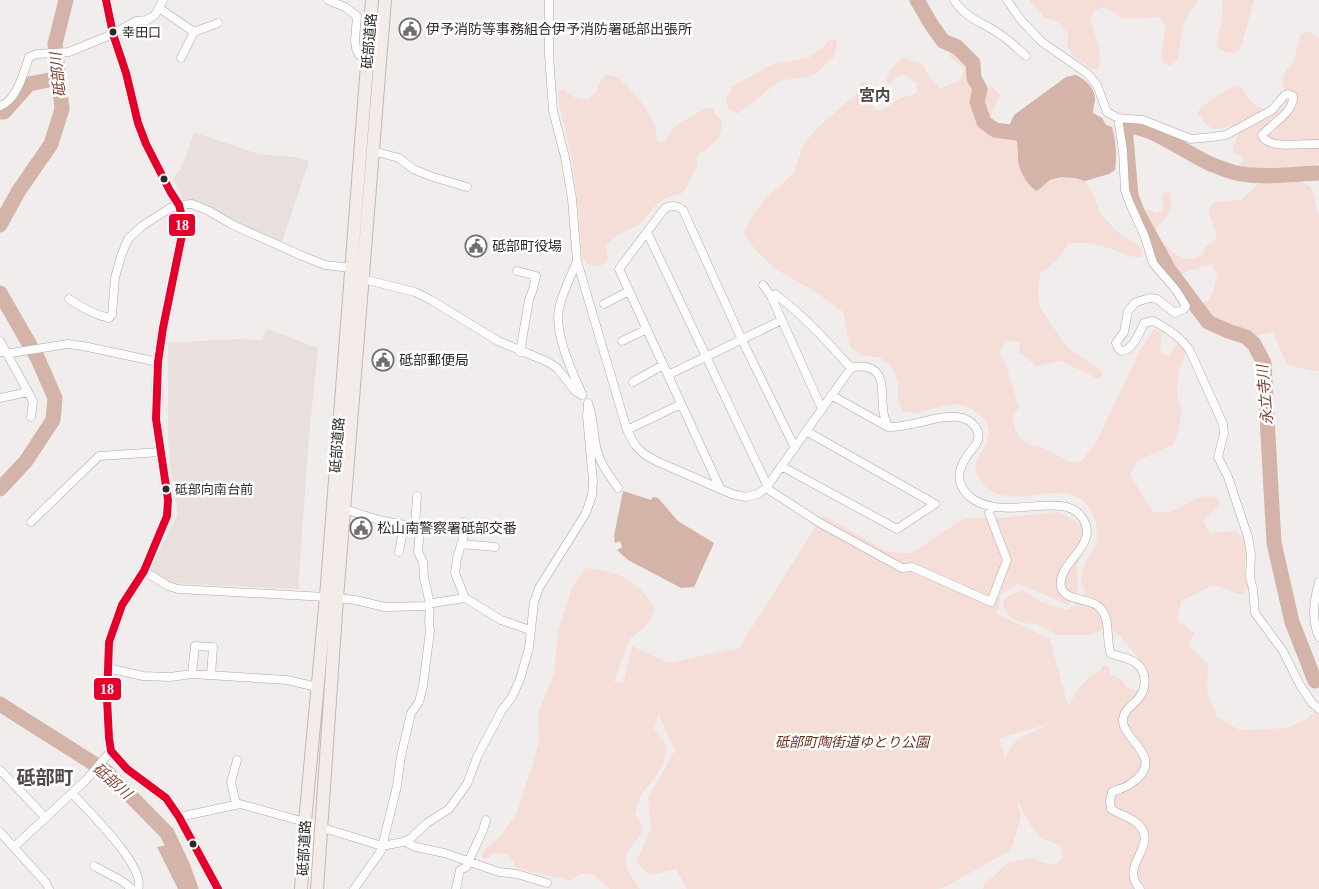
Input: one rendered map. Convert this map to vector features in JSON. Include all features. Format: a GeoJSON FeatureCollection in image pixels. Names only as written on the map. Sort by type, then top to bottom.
{"type":"FeatureCollection","features":[{"type":"Feature","properties":{"kind":"highway","name":"砥部道路"},"geometry":{"type":"LineString","coordinates":[[301,889],[317,687],[344,509],[363,279],[373,151],[374,60],[372,0]]}},
{"type":"Feature","properties":{"kind":"highway","name":"砥部道路"},"geometry":{"type":"LineString","coordinates":[[316,889],[351,268],[374,60],[385,0]]}},
{"type":"Feature","properties":{"kind":"main road"},"geometry":{"type":"LineString","coordinates":[[106,0],[113,34],[126,74],[138,123],[146,144],[179,205],[182,217],[182,235],[158,362],[156,419],[168,500],[167,516],[154,552],[144,572],[122,605],[109,642],[108,738],[112,751],[128,769],[166,798],[179,817],[218,889]]}},
{"type":"Feature","properties":{"kind":"street"},"geometry":{"type":"LineString","coordinates":[[0,106],[7,104],[16,91],[23,78],[29,57],[37,54],[69,52],[113,34],[136,22],[147,20],[155,16],[163,0]]}},
{"type":"Feature","properties":{"kind":"street"},"geometry":{"type":"LineString","coordinates":[[328,0],[346,7],[357,16],[356,48],[359,55],[374,60]]}},
{"type":"Feature","properties":{"kind":"street"},"geometry":{"type":"LineString","coordinates":[[549,0],[549,55],[553,112],[565,157],[572,199],[577,261],[627,430],[634,445],[656,461],[732,494],[746,497],[758,494],[767,487],[851,368],[864,366],[879,374],[882,383],[884,417],[888,427]]}},
{"type":"Feature","properties":{"kind":"street"},"geometry":{"type":"LineString","coordinates":[[954,0],[969,17],[1001,35],[1026,56]]}},
{"type":"Feature","properties":{"kind":"street"},"geometry":{"type":"LineString","coordinates":[[1007,0],[1020,19],[1042,42],[1088,74],[1096,85],[1107,112],[1118,118],[1143,120],[1191,138],[1212,137],[1226,135],[1272,110],[1288,94],[1293,96],[1294,100],[1288,112],[1270,126],[1262,135],[1263,139],[1277,144],[1319,144]]}},
{"type":"Feature","properties":{"kind":"street"},"geometry":{"type":"LineString","coordinates":[[159,8],[194,32]]}},
{"type":"Feature","properties":{"kind":"street"},"geometry":{"type":"LineString","coordinates":[[181,58],[194,32],[218,23]]}},
{"type":"Feature","properties":{"kind":"street"},"geometry":{"type":"LineString","coordinates":[[1118,118],[1123,150],[1125,190],[1130,204],[1146,237],[1153,263],[1176,290],[1186,306],[1175,313],[1157,300],[1150,298],[1136,302],[1128,310],[1124,332],[1116,343],[1121,351],[1126,351],[1131,348],[1144,323],[1153,321],[1184,341],[1190,350],[1222,424],[1224,433],[1218,457],[1228,477],[1248,537],[1251,554],[1250,577],[1255,613],[1282,651],[1300,685],[1312,703],[1319,709]]}},
{"type":"Feature","properties":{"kind":"street"},"geometry":{"type":"LineString","coordinates":[[373,151],[399,158],[420,172],[467,187]]}},
{"type":"Feature","properties":{"kind":"street"},"geometry":{"type":"LineString","coordinates":[[69,298],[84,309],[99,316],[109,318],[112,315],[120,256],[128,239],[142,226],[170,208],[192,204],[300,256],[325,264],[351,268],[363,279],[415,292],[498,341],[520,352],[548,362],[557,368],[575,391],[582,395]]}},
{"type":"Feature","properties":{"kind":"street"},"geometry":{"type":"LineString","coordinates":[[720,488],[619,269],[665,208],[671,205],[683,210],[742,340],[795,448]]}},
{"type":"Feature","properties":{"kind":"street"},"geometry":{"type":"LineString","coordinates":[[647,232],[767,487],[820,523],[902,568],[912,567],[991,602],[1007,560],[989,513],[991,507]]}},
{"type":"Feature","properties":{"kind":"street"},"geometry":{"type":"LineString","coordinates":[[577,261],[558,311],[560,332],[566,357],[593,417],[597,450],[602,463],[618,488]]}},
{"type":"Feature","properties":{"kind":"street"},"geometry":{"type":"LineString","coordinates":[[517,271],[536,276],[534,289],[529,300],[520,352]]}},
{"type":"Feature","properties":{"kind":"street"},"geometry":{"type":"LineString","coordinates":[[763,285],[771,296],[822,409]]}},
{"type":"Feature","properties":{"kind":"street"},"geometry":{"type":"LineString","coordinates":[[604,304],[629,291]]}},
{"type":"Feature","properties":{"kind":"street"},"geometry":{"type":"LineString","coordinates":[[771,296],[774,294],[792,307],[820,332],[851,368]]}},
{"type":"Feature","properties":{"kind":"street"},"geometry":{"type":"LineString","coordinates":[[668,375],[782,320]]}},
{"type":"Feature","properties":{"kind":"street"},"geometry":{"type":"LineString","coordinates":[[622,341],[647,328]]}},
{"type":"Feature","properties":{"kind":"street"},"geometry":{"type":"LineString","coordinates":[[0,341],[33,401],[31,416]]}},
{"type":"Feature","properties":{"kind":"street"},"geometry":{"type":"LineString","coordinates":[[6,353],[68,344],[158,362]]}},
{"type":"Feature","properties":{"kind":"street"},"geometry":{"type":"LineString","coordinates":[[633,382],[663,365]]}},
{"type":"Feature","properties":{"kind":"street"},"geometry":{"type":"LineString","coordinates":[[0,398],[28,392]]}},
{"type":"Feature","properties":{"kind":"street"},"geometry":{"type":"LineString","coordinates":[[831,395],[888,427],[900,428],[956,416],[967,420],[976,427],[979,436],[959,470],[958,480],[963,490],[971,497],[991,507],[1038,507],[1054,504],[1067,506],[1080,515],[1086,526],[1086,537],[1081,549],[1061,577],[1061,589],[1066,595],[1098,606],[1105,614],[1108,624],[1108,647],[1110,654],[1136,662],[1143,671],[1145,678],[1144,688],[1140,697],[1125,713],[1123,721],[1126,730],[1144,756],[1145,764],[1142,773],[1133,783],[1112,792],[1110,801],[1111,809],[1134,821],[1140,826],[1144,834],[1145,843],[1133,871],[1133,878],[1140,889]]}},
{"type":"Feature","properties":{"kind":"street"},"geometry":{"type":"LineString","coordinates":[[320,827],[382,846],[407,841],[427,823],[449,809],[467,784],[478,755],[502,710],[512,697],[520,679],[529,648],[534,602],[539,588],[586,513],[592,495],[593,481],[587,416],[588,403]]}},
{"type":"Feature","properties":{"kind":"street"},"geometry":{"type":"LineString","coordinates":[[627,430],[681,404]]}},
{"type":"Feature","properties":{"kind":"street"},"geometry":{"type":"LineString","coordinates":[[781,466],[897,529],[935,504],[806,432]]}},
{"type":"Feature","properties":{"kind":"street"},"geometry":{"type":"LineString","coordinates":[[31,522],[99,456],[161,452]]}},
{"type":"Feature","properties":{"kind":"street"},"geometry":{"type":"LineString","coordinates":[[415,526],[417,496]]}},
{"type":"Feature","properties":{"kind":"street"},"geometry":{"type":"LineString","coordinates":[[344,509],[379,520],[420,528],[418,552],[423,562],[424,578],[430,604],[430,632],[419,702],[411,713],[400,756],[397,786],[381,851],[354,889]]}},
{"type":"Feature","properties":{"kind":"street"},"geometry":{"type":"LineString","coordinates":[[464,522],[455,573],[465,598]]}},
{"type":"Feature","properties":{"kind":"street"},"geometry":{"type":"LineString","coordinates":[[398,552],[404,525]]}},
{"type":"Feature","properties":{"kind":"street"},"geometry":{"type":"LineString","coordinates":[[461,544],[495,547]]}},
{"type":"Feature","properties":{"kind":"street"},"geometry":{"type":"LineString","coordinates":[[144,572],[168,586],[178,589],[331,597],[385,607],[426,606],[455,598],[465,598],[501,620],[530,630]]}},
{"type":"Feature","properties":{"kind":"street"},"geometry":{"type":"LineString","coordinates":[[1319,582],[1314,604],[1314,614],[1319,637]]}},
{"type":"Feature","properties":{"kind":"street"},"geometry":{"type":"LineString","coordinates":[[192,674],[195,646],[213,647],[211,675]]}},
{"type":"Feature","properties":{"kind":"street"},"geometry":{"type":"LineString","coordinates":[[108,668],[143,676],[211,675],[288,680],[317,687]]}},
{"type":"Feature","properties":{"kind":"street"},"geometry":{"type":"LineString","coordinates":[[14,847],[72,794],[112,751]]}},
{"type":"Feature","properties":{"kind":"street"},"geometry":{"type":"LineString","coordinates":[[236,760],[231,782],[236,804]]}},
{"type":"Feature","properties":{"kind":"street"},"geometry":{"type":"LineString","coordinates":[[0,770],[46,818]]}},
{"type":"Feature","properties":{"kind":"street"},"geometry":{"type":"LineString","coordinates":[[72,794],[129,858],[139,880],[138,889]]}},
{"type":"Feature","properties":{"kind":"street"},"geometry":{"type":"LineString","coordinates":[[179,817],[240,804],[305,822]]}},
{"type":"Feature","properties":{"kind":"street"},"geometry":{"type":"LineString","coordinates":[[454,889],[460,870],[466,867],[486,820]]}},
{"type":"Feature","properties":{"kind":"street"},"geometry":{"type":"LineString","coordinates":[[0,832],[46,883],[49,889]]}},
{"type":"Feature","properties":{"kind":"street"},"geometry":{"type":"LineString","coordinates":[[407,841],[416,847],[499,872],[518,874],[547,883]]}},
{"type":"Feature","properties":{"kind":"street"},"geometry":{"type":"LineString","coordinates":[[454,889],[456,858]]}},
{"type":"Feature","properties":{"kind":"street"},"geometry":{"type":"LineString","coordinates":[[94,866],[122,881],[132,889]]}},
{"type":"Feature","properties":{"kind":"shaded area"},"geometry":{"type":"Polygon","coordinates":[[[1075,75],[1086,81],[1094,92],[1093,113],[1102,118],[1106,125],[1112,127],[1116,148],[1115,170],[1109,174],[1085,181],[1061,177],[1050,180],[1037,191],[1027,182],[1020,169],[1015,137],[1006,134],[1006,132],[1014,115],[1066,77],[1075,75]]]}},
{"type":"Feature","properties":{"kind":"shaded area"},"geometry":{"type":"Polygon","coordinates":[[[194,132],[258,154],[296,157],[309,161],[282,242],[246,227],[203,203],[183,199],[173,178],[181,169],[194,132]]]}},
{"type":"Feature","properties":{"kind":"shaded area"},"geometry":{"type":"Polygon","coordinates":[[[267,329],[318,348],[309,436],[298,589],[171,583],[149,570],[178,514],[168,438],[168,343],[235,339],[261,340],[267,329]]]}},
{"type":"Feature","properties":{"kind":"shaded area"},"geometry":{"type":"Polygon","coordinates":[[[623,491],[651,500],[653,497],[658,498],[678,521],[714,543],[694,587],[681,588],[628,560],[617,550],[622,547],[620,541],[615,543],[614,536],[623,491]]]}},
{"type":"Feature","properties":{"kind":"shaded area"},"geometry":{"type":"Polygon","coordinates":[[[178,843],[198,889],[178,889],[157,847],[178,843]]]}},
{"type":"Feature","properties":{"kind":"green space"},"geometry":{"type":"Polygon","coordinates":[[[1029,0],[1198,0],[1185,20],[1177,61],[1170,66],[1163,62],[1161,51],[1166,27],[1159,17],[1124,19],[1104,7],[1094,11],[1090,19],[1099,46],[1100,65],[1096,70],[1074,56],[1068,47],[1068,34],[1058,22],[1045,18],[1029,0]]]}},
{"type":"Feature","properties":{"kind":"green space"},"geometry":{"type":"Polygon","coordinates":[[[1221,0],[1254,0],[1241,48],[1235,53],[1225,52],[1216,46],[1223,14],[1221,0]]]}},
{"type":"Feature","properties":{"kind":"green space"},"geometry":{"type":"Polygon","coordinates":[[[1309,31],[1319,38],[1319,161],[1317,166],[1247,172],[1238,169],[1239,165],[1243,162],[1243,157],[1234,154],[1233,147],[1238,136],[1232,126],[1219,129],[1211,128],[1197,113],[1209,102],[1233,86],[1242,88],[1258,107],[1274,114],[1283,108],[1287,102],[1282,81],[1285,72],[1293,63],[1301,34],[1309,31]]]}},
{"type":"Feature","properties":{"kind":"green space"},"geometry":{"type":"Polygon","coordinates":[[[830,39],[836,40],[837,47],[834,57],[814,75],[781,80],[737,114],[729,109],[726,99],[733,86],[774,64],[810,57],[830,39]]]}},
{"type":"Feature","properties":{"kind":"green space","name":"砥部町陶街道ゆとり公園"},"geometry":{"type":"Polygon","coordinates":[[[951,51],[959,53],[971,64],[974,87],[982,89],[991,87],[1000,95],[988,122],[993,133],[1014,137],[1018,145],[1019,168],[1037,191],[1060,177],[1070,177],[1085,181],[1094,195],[1099,211],[1115,230],[1138,245],[1143,253],[1140,257],[1133,257],[1093,244],[1068,244],[1059,258],[1040,274],[1038,290],[1040,308],[1067,347],[1099,369],[1103,375],[1098,379],[1061,361],[1036,366],[1019,352],[1020,342],[1011,340],[1003,345],[999,355],[1005,362],[1019,407],[1013,416],[1015,429],[1020,438],[1030,445],[1043,448],[1070,462],[1081,461],[1095,445],[1140,350],[1154,329],[1162,333],[1160,352],[1169,357],[1175,346],[1179,343],[1186,351],[1178,373],[1177,395],[1182,410],[1179,428],[1173,445],[1137,461],[1130,475],[1153,512],[1171,512],[1201,498],[1218,498],[1220,504],[1203,521],[1210,533],[1236,531],[1246,541],[1245,577],[1249,587],[1242,595],[1213,585],[1181,601],[1177,620],[1194,633],[1189,646],[1208,664],[1207,690],[1217,717],[1240,730],[1287,728],[1306,719],[1319,709],[1319,889],[983,889],[984,885],[1008,862],[1032,858],[1044,863],[1056,864],[1062,858],[1061,847],[1036,833],[1017,801],[1021,817],[1011,850],[943,888],[687,889],[676,869],[649,875],[636,862],[651,828],[648,798],[675,750],[658,714],[654,729],[667,746],[663,764],[654,779],[641,794],[635,815],[643,827],[626,858],[628,869],[640,889],[610,889],[593,874],[580,874],[570,881],[524,870],[516,867],[507,856],[499,853],[491,855],[487,859],[482,858],[485,849],[501,836],[517,813],[539,743],[538,713],[554,674],[558,631],[572,588],[586,568],[608,571],[627,579],[643,592],[655,610],[650,622],[630,639],[614,682],[623,684],[632,646],[668,663],[739,648],[823,515],[888,552],[912,553],[964,518],[1002,518],[1058,512],[1092,530],[1077,566],[1078,591],[1068,605],[1018,583],[1001,595],[997,614],[1050,639],[1068,706],[1078,690],[1103,665],[1108,666],[1111,675],[1121,679],[1126,687],[1140,691],[1147,679],[1148,669],[1117,633],[1107,628],[1090,635],[1057,635],[1037,624],[1023,623],[1012,618],[1003,606],[1004,599],[1022,591],[1030,594],[1040,602],[1067,610],[1076,605],[1085,592],[1081,581],[1081,574],[1097,538],[1097,526],[1093,514],[1086,504],[1076,496],[1065,493],[1013,496],[1000,495],[988,489],[975,471],[977,459],[986,445],[989,431],[986,422],[978,413],[965,406],[952,404],[916,413],[902,411],[898,399],[898,382],[891,366],[879,357],[863,356],[850,347],[843,312],[813,290],[777,270],[757,252],[744,234],[749,221],[765,199],[794,173],[803,145],[816,129],[856,94],[860,83],[866,82],[872,96],[873,108],[880,111],[903,97],[915,94],[917,90],[916,83],[905,75],[897,77],[891,83],[886,83],[889,72],[903,58],[922,63],[929,76],[940,88],[959,81],[965,69],[949,56],[951,51]],[[1049,724],[999,738],[1005,759],[1011,747],[1018,739],[1049,724]]]}},
{"type":"Feature","properties":{"kind":"green space"},"geometry":{"type":"Polygon","coordinates":[[[606,75],[619,78],[637,97],[653,120],[657,141],[664,142],[675,126],[706,108],[713,109],[715,114],[721,119],[722,126],[716,141],[697,156],[697,165],[688,185],[682,193],[665,198],[656,205],[639,225],[619,234],[606,245],[608,260],[600,266],[587,264],[582,258],[573,170],[558,91],[564,90],[574,97],[587,100],[596,92],[601,80],[606,75]]]}},
{"type":"Feature","properties":{"kind":"green space"},"geometry":{"type":"Polygon","coordinates":[[[1271,179],[1296,180],[1310,186],[1319,216],[1319,371],[1287,365],[1273,332],[1252,337],[1232,333],[1201,316],[1198,308],[1202,303],[1208,301],[1213,292],[1217,276],[1212,264],[1183,273],[1182,281],[1188,285],[1190,292],[1188,296],[1184,295],[1173,283],[1142,219],[1146,209],[1156,213],[1161,211],[1164,206],[1163,193],[1170,193],[1170,209],[1156,229],[1156,234],[1177,255],[1189,259],[1196,258],[1203,254],[1206,246],[1213,243],[1217,236],[1208,210],[1214,202],[1241,200],[1257,185],[1271,179]]]}},
{"type":"Feature","properties":{"kind":"waterway","name":"砥部川"},"geometry":{"type":"LineString","coordinates":[[0,225],[18,192],[51,144],[62,109],[55,44],[66,0]]}},
{"type":"Feature","properties":{"kind":"waterway","name":"永立寺川"},"geometry":{"type":"LineString","coordinates":[[917,0],[943,41],[957,47],[973,63],[974,78],[980,89],[977,102],[984,122],[995,130],[1025,134]]}},
{"type":"Feature","properties":{"kind":"waterway"},"geometry":{"type":"LineString","coordinates":[[0,112],[4,112],[29,84],[59,78]]}},
{"type":"Feature","properties":{"kind":"waterway","name":"永立寺川"},"geometry":{"type":"LineString","coordinates":[[1125,126],[1131,196],[1138,214],[1169,270],[1208,322],[1246,337],[1254,344],[1264,363],[1274,543],[1292,622],[1315,681]]}},
{"type":"Feature","properties":{"kind":"waterway"},"geometry":{"type":"LineString","coordinates":[[1126,126],[1148,131],[1213,165],[1235,173],[1261,176],[1319,173]]}},
{"type":"Feature","properties":{"kind":"waterway","name":"砥部川"},"geometry":{"type":"LineString","coordinates":[[0,293],[38,359],[55,398],[53,420],[26,461],[0,489]]}},
{"type":"Feature","properties":{"kind":"waterway","name":"砥部川"},"geometry":{"type":"LineString","coordinates":[[0,704],[107,772],[167,833],[191,889]]}},
{"type":"Feature","properties":{"kind":"transit line","name":"18"},"geometry":{"type":"LineString","coordinates":[[106,0],[113,34],[126,73],[138,123],[146,144],[179,205],[182,217],[182,235],[158,362],[156,419],[168,500],[167,516],[144,571],[122,605],[109,642],[107,699],[109,738],[111,751],[127,769],[166,798],[179,817],[218,889]]}},
{"type":"Feature","properties":{"kind":"place","name":"伊予消防等事務組合伊予消防署砥部出張所"},"geometry":{"type":"Point","coordinates":[410,29]}},
{"type":"Feature","properties":{"kind":"place","name":"幸田口"},"geometry":{"type":"Point","coordinates":[113,32]}},
{"type":"Feature","properties":{"kind":"place","name":"砥部町役場"},"geometry":{"type":"Point","coordinates":[476,246]}},
{"type":"Feature","properties":{"kind":"place","name":"砥部郵便局"},"geometry":{"type":"Point","coordinates":[383,360]}},
{"type":"Feature","properties":{"kind":"place","name":"砥部向南台前"},"geometry":{"type":"Point","coordinates":[166,489]}},
{"type":"Feature","properties":{"kind":"place","name":"松山南警察署砥部交番"},"geometry":{"type":"Point","coordinates":[361,528]}},
{"type":"Feature","properties":{"kind":"district","name":"宮内"},"geometry":{"type":"Point","coordinates":[875,95]}},
{"type":"Feature","properties":{"kind":"district","name":"砥部町"},"geometry":{"type":"Point","coordinates":[45,777]}}]}
